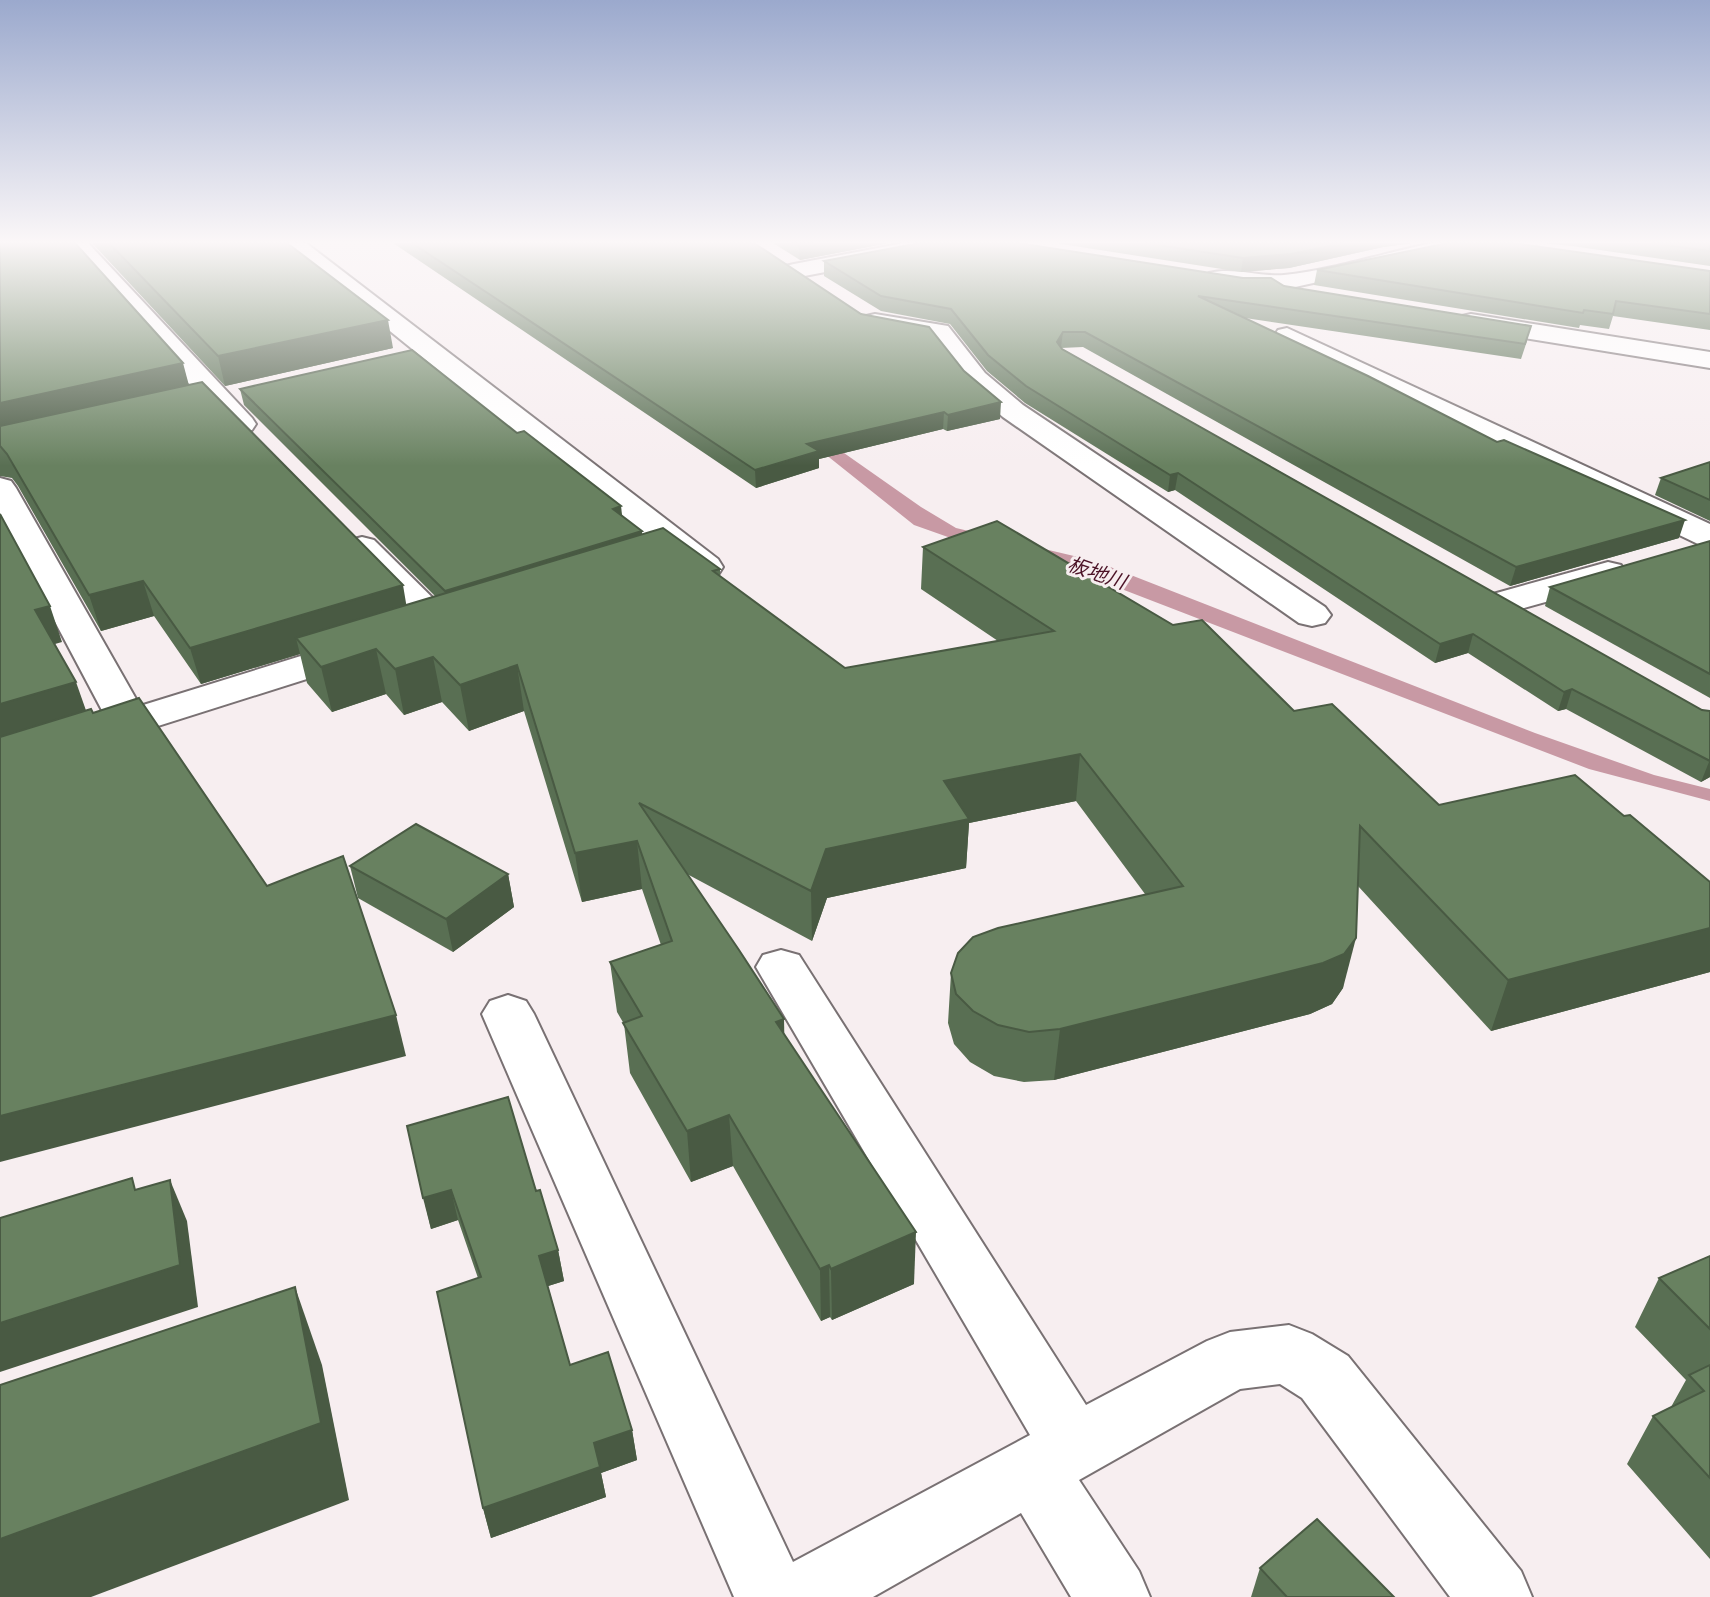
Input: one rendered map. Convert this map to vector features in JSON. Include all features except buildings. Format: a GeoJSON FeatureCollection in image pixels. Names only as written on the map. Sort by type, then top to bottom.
{"type":"FeatureCollection","features":[{"type":"Feature","properties":{"kind":"street"},"geometry":{"type":"LineString","coordinates":[[143,318],[261,444]]}},
{"type":"Feature","properties":{"kind":"street"},"geometry":{"type":"LineString","coordinates":[[391,318],[731,586]]}},
{"type":"Feature","properties":{"kind":"street"},"geometry":{"type":"LineString","coordinates":[[869,318],[878,323],[939,332],[975,379],[1013,411],[1312,615]]}},
{"type":"Feature","properties":{"kind":"street"},"geometry":{"type":"LineString","coordinates":[[1450,318],[1710,360]]}},
{"type":"Feature","properties":{"kind":"street"},"geometry":{"type":"LineString","coordinates":[[1287,336],[1710,540]]}},
{"type":"Feature","properties":{"kind":"street"},"geometry":{"type":"LineString","coordinates":[[399,358],[430,351]]}},
{"type":"Feature","properties":{"kind":"street"},"geometry":{"type":"LineString","coordinates":[[186,406],[247,392]]}},
{"type":"Feature","properties":{"kind":"street"},"geometry":{"type":"LineString","coordinates":[[0,488],[129,722]]}},
{"type":"Feature","properties":{"kind":"street"},"geometry":{"type":"LineString","coordinates":[[0,763],[455,621],[339,524]]}},
{"type":"Feature","properties":{"kind":"street"},"geometry":{"type":"LineString","coordinates":[[1547,625],[1493,594],[1652,560],[1710,540]]}},
{"type":"Feature","properties":{"kind":"street"},"geometry":{"type":"LineString","coordinates":[[637,564],[683,550]]}},
{"type":"Feature","properties":{"kind":"street"},"geometry":{"type":"LineString","coordinates":[[781,967],[1052,1458],[1113,1597]]}},
{"type":"Feature","properties":{"kind":"street"},"geometry":{"type":"LineString","coordinates":[[508,1014],[771,1597]]}},
{"type":"Feature","properties":{"kind":"street"},"geometry":{"type":"LineString","coordinates":[[801,1597],[1230,1361],[1289,1354],[1325,1377],[1495,1597]]}},
{"type":"Feature","properties":{"kind":"water","name":"板地川"},"geometry":{"type":"Polygon","coordinates":[[[623,318],[634,318],[777,406],[956,528],[1095,561],[1535,733],[1654,775],[1710,789],[1710,801],[1589,769],[1080,573],[979,548],[914,525],[825,454],[623,318]]]}}]}
